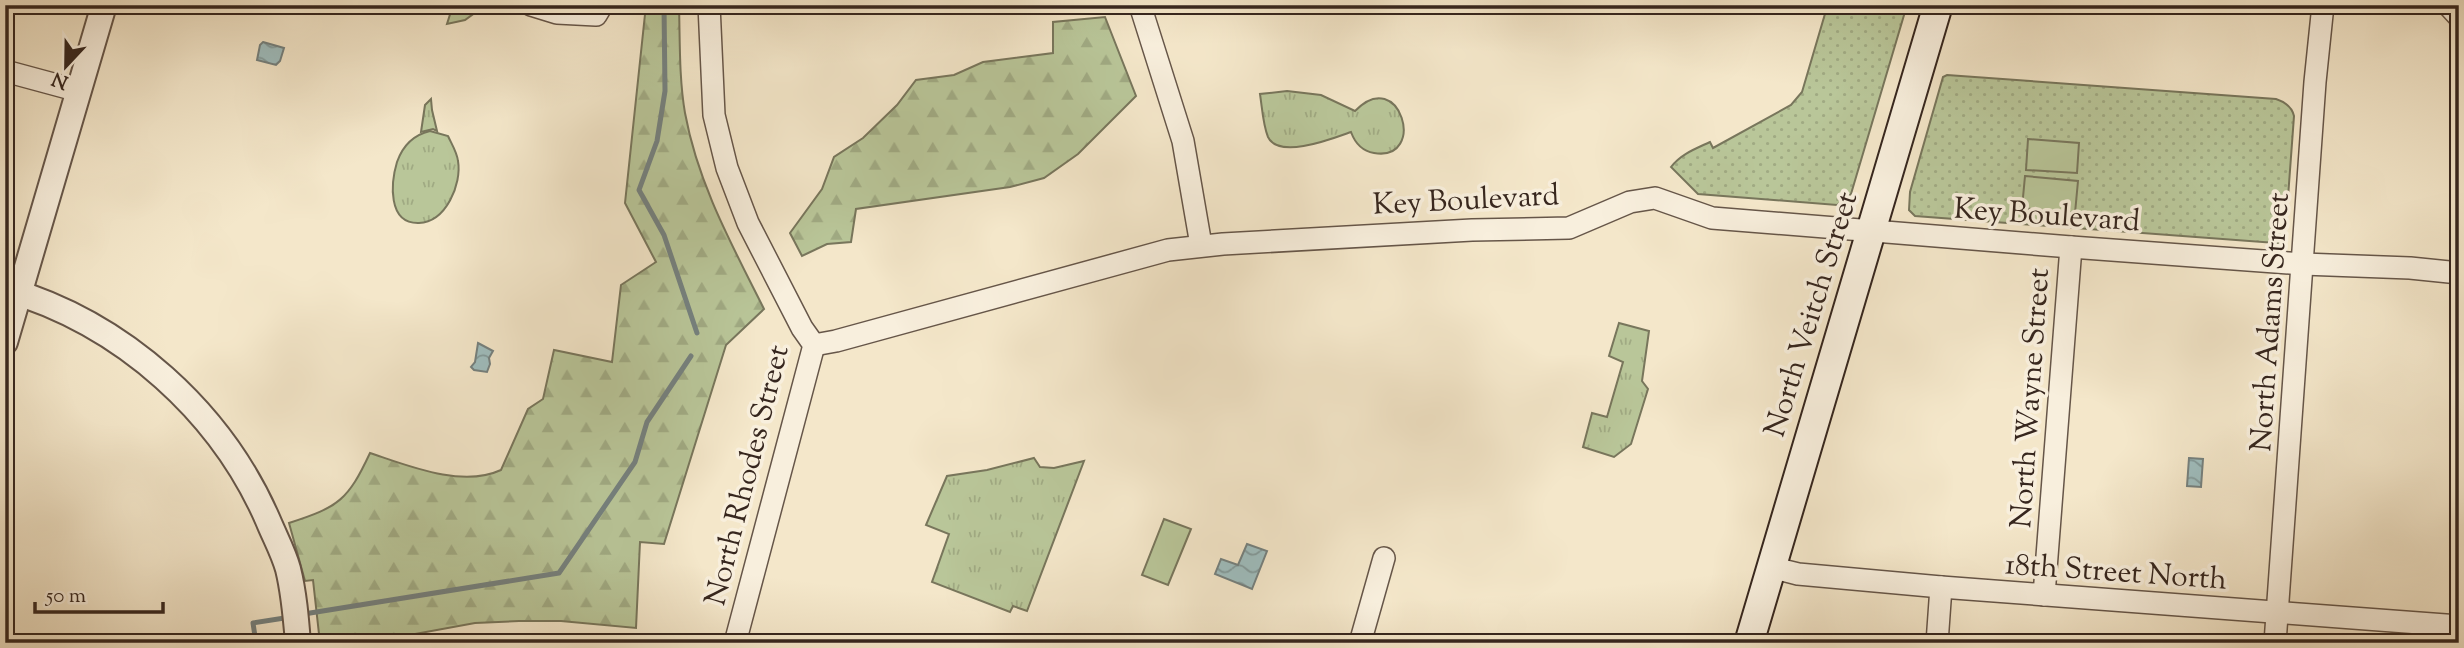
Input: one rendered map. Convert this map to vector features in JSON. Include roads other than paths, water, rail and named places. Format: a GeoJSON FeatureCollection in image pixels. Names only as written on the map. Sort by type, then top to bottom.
{"type":"FeatureCollection","features":[{"type":"Feature","properties":{"kind":"main road","name":"North Veitch Street"},"geometry":{"type":"LineString","coordinates":[[1749,643],[1938,5]]}},
{"type":"Feature","properties":{"kind":"street"},"geometry":{"type":"LineString","coordinates":[[5,342],[12,291],[79,91],[104,5]]}},
{"type":"Feature","properties":{"kind":"street"},"geometry":{"type":"LineString","coordinates":[[531,5],[557,13],[596,15],[602,5]]}},
{"type":"Feature","properties":{"kind":"street","name":"North Rhodes Street"},"geometry":{"type":"LineString","coordinates":[[709,5],[715,115],[727,168],[748,223],[802,328],[814,345],[735,643]]}},
{"type":"Feature","properties":{"kind":"street"},"geometry":{"type":"LineString","coordinates":[[1140,5],[1183,141],[1201,245]]}},
{"type":"Feature","properties":{"kind":"street","name":"North Adams Street"},"geometry":{"type":"LineString","coordinates":[[2275,643],[2315,82],[2323,5]]}},
{"type":"Feature","properties":{"kind":"street"},"geometry":{"type":"LineString","coordinates":[[2448,5],[2459,16]]}},
{"type":"Feature","properties":{"kind":"street"},"geometry":{"type":"LineString","coordinates":[[5,71],[79,91]]}},
{"type":"Feature","properties":{"kind":"street","name":"Key Boulevard"},"geometry":{"type":"LineString","coordinates":[[814,345],[1168,250],[1201,245],[1472,230],[1569,228],[1630,202],[1655,198],[1712,218],[2071,247],[2459,273]]}},
{"type":"Feature","properties":{"kind":"street","name":"North Wayne Street"},"geometry":{"type":"LineString","coordinates":[[2044,595],[2071,247]]}},
{"type":"Feature","properties":{"kind":"street"},"geometry":{"type":"LineString","coordinates":[[12,291],[48,304],[123,347],[177,389],[207,420],[232,454],[260,503],[288,567],[298,643]]}},
{"type":"Feature","properties":{"kind":"street"},"geometry":{"type":"LineString","coordinates":[[1360,643],[1384,558]]}},
{"type":"Feature","properties":{"kind":"street","name":"18th Street North"},"geometry":{"type":"LineString","coordinates":[[1770,567],[1798,574],[1941,587],[2459,626]]}},
{"type":"Feature","properties":{"kind":"street"},"geometry":{"type":"LineString","coordinates":[[1937,643],[1941,587]]}},
{"type":"Feature","properties":{"kind":"water"},"geometry":{"type":"Polygon","coordinates":[[[263,42],[284,48],[276,65],[257,60],[263,42]]]}},
{"type":"Feature","properties":{"kind":"water"},"geometry":{"type":"Polygon","coordinates":[[[478,343],[493,351],[487,372],[471,367],[475,362],[478,343]]]}},
{"type":"Feature","properties":{"kind":"water"},"geometry":{"type":"Polygon","coordinates":[[[2189,458],[2203,459],[2201,487],[2187,486],[2189,458]]]}},
{"type":"Feature","properties":{"kind":"water"},"geometry":{"type":"Polygon","coordinates":[[[1247,544],[1267,551],[1252,589],[1215,574],[1221,559],[1238,565],[1247,544]]]}},
{"type":"Feature","properties":{"kind":"waterway"},"geometry":{"type":"LineString","coordinates":[[664,5],[665,91],[657,141],[639,190],[664,235],[697,333]]}},
{"type":"Feature","properties":{"kind":"waterway"},"geometry":{"type":"LineString","coordinates":[[304,614],[559,573],[635,462],[647,422],[691,356]]}},
{"type":"Feature","properties":{"kind":"waterway"},"geometry":{"type":"LineString","coordinates":[[256,643],[253,623],[291,617]]}}]}
